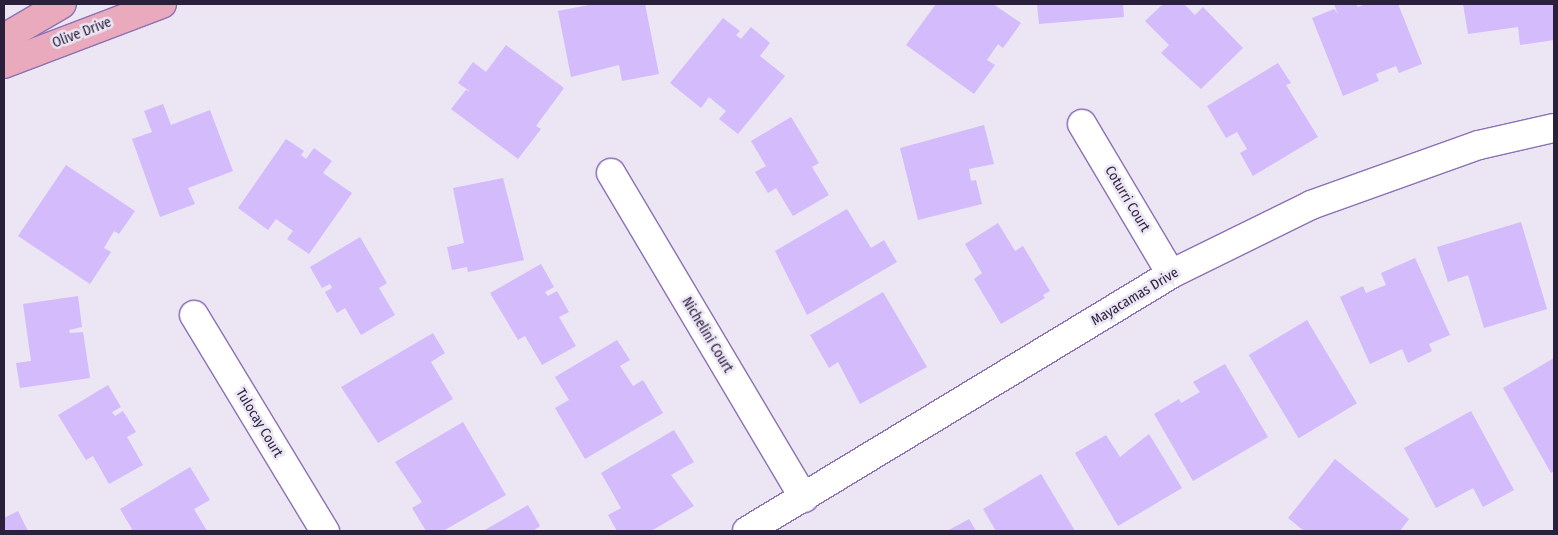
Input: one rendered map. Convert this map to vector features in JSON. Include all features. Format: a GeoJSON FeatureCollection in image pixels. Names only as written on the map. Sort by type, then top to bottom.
{"type":"FeatureCollection","features":[{"type":"Feature","properties":{"kind":"main road"},"geometry":{"type":"LineString","coordinates":[[4,38],[62,4]]}},
{"type":"Feature","properties":{"kind":"main road","name":"Olive Drive"},"geometry":{"type":"LineString","coordinates":[[4,64],[162,4]]}},
{"type":"Feature","properties":{"kind":"street","name":"Coturri Court"},"geometry":{"type":"LineString","coordinates":[[1082,124],[1171,274]]}},
{"type":"Feature","properties":{"kind":"street","name":"Mayacamas Drive"},"geometry":{"type":"LineString","coordinates":[[747,531],[1171,274],[1311,205],[1479,145],[1554,128]]}},
{"type":"Feature","properties":{"kind":"street","name":"Nichelini Court"},"geometry":{"type":"LineString","coordinates":[[610,173],[804,498]]}},
{"type":"Feature","properties":{"kind":"street","name":"Tulocay Court"},"geometry":{"type":"LineString","coordinates":[[194,315],[325,531]]}},
{"type":"Feature","properties":{"kind":"building"},"geometry":{"type":"Polygon","coordinates":[[[594,4],[645,4],[659,74],[622,81],[619,65],[571,77],[558,11],[594,4]]]}},
{"type":"Feature","properties":{"kind":"building"},"geometry":{"type":"Polygon","coordinates":[[[936,4],[993,4],[1021,23],[1003,48],[998,44],[987,60],[995,65],[974,94],[906,45],[936,4]]]}},
{"type":"Feature","properties":{"kind":"building"},"geometry":{"type":"Polygon","coordinates":[[[1037,4],[1123,4],[1124,17],[1039,24],[1037,4]]]}},
{"type":"Feature","properties":{"kind":"building"},"geometry":{"type":"Polygon","coordinates":[[[1163,4],[1184,4],[1195,15],[1203,7],[1243,48],[1201,89],[1161,53],[1169,45],[1145,21],[1163,4]]]}},
{"type":"Feature","properties":{"kind":"building"},"geometry":{"type":"Polygon","coordinates":[[[1334,4],[1356,4],[1358,7],[1366,4],[1398,4],[1422,64],[1399,73],[1396,66],[1376,74],[1379,81],[1343,96],[1312,18],[1334,9],[1338,14],[1334,4]]]}},
{"type":"Feature","properties":{"kind":"building"},"geometry":{"type":"Polygon","coordinates":[[[1463,4],[1554,4],[1554,40],[1520,45],[1518,27],[1468,34],[1463,4]]]}},
{"type":"Feature","properties":{"kind":"building"},"geometry":{"type":"Polygon","coordinates":[[[723,18],[740,31],[736,35],[741,39],[751,27],[770,43],[760,56],[785,76],[738,134],[719,119],[726,111],[709,97],[701,108],[670,83],[723,18]]]}},
{"type":"Feature","properties":{"kind":"building"},"geometry":{"type":"Polygon","coordinates":[[[506,45],[564,88],[536,126],[541,129],[518,159],[451,109],[466,90],[471,92],[458,83],[473,62],[486,72],[506,45]]]}},
{"type":"Feature","properties":{"kind":"building"},"geometry":{"type":"Polygon","coordinates":[[[1278,63],[1291,83],[1286,85],[1318,137],[1253,176],[1240,153],[1247,149],[1237,132],[1226,138],[1207,106],[1278,63]]]}},
{"type":"Feature","properties":{"kind":"building"},"geometry":{"type":"Polygon","coordinates":[[[163,104],[171,125],[210,110],[233,171],[188,188],[195,204],[160,217],[132,139],[152,132],[144,111],[163,104]]]}},
{"type":"Feature","properties":{"kind":"building"},"geometry":{"type":"Polygon","coordinates":[[[791,117],[819,163],[812,167],[829,195],[793,216],[776,188],[768,193],[755,172],[766,166],[751,141],[791,117]]]}},
{"type":"Feature","properties":{"kind":"building"},"geometry":{"type":"Polygon","coordinates":[[[984,125],[994,164],[969,169],[971,181],[976,180],[982,204],[918,220],[900,148],[984,125]]]}},
{"type":"Feature","properties":{"kind":"building"},"geometry":{"type":"Polygon","coordinates":[[[286,139],[304,151],[301,155],[306,159],[314,148],[332,161],[323,173],[352,193],[309,254],[287,239],[293,231],[276,219],[268,230],[238,208],[286,139]]]}},
{"type":"Feature","properties":{"kind":"building"},"geometry":{"type":"Polygon","coordinates":[[[66,165],[135,211],[119,234],[114,231],[104,248],[111,252],[90,284],[18,236],[66,165]]]}},
{"type":"Feature","properties":{"kind":"building"},"geometry":{"type":"Polygon","coordinates":[[[503,178],[524,260],[468,272],[467,267],[452,270],[447,247],[464,243],[453,188],[503,178]]]}},
{"type":"Feature","properties":{"kind":"building"},"geometry":{"type":"Polygon","coordinates":[[[847,209],[871,248],[884,240],[897,262],[807,315],[775,251],[847,209]]]}},
{"type":"Feature","properties":{"kind":"building"},"geometry":{"type":"Polygon","coordinates":[[[1521,222],[1547,309],[1484,328],[1468,275],[1448,282],[1437,247],[1521,222]]]}},
{"type":"Feature","properties":{"kind":"building"},"geometry":{"type":"Polygon","coordinates":[[[998,223],[1015,251],[1023,246],[1050,291],[1043,295],[1045,298],[1001,324],[974,279],[982,273],[965,244],[998,223]]]}},
{"type":"Feature","properties":{"kind":"building"},"geometry":{"type":"Polygon","coordinates":[[[360,237],[387,283],[379,288],[395,315],[361,335],[345,308],[337,313],[325,292],[332,288],[330,284],[322,288],[310,267],[360,237]]]}},
{"type":"Feature","properties":{"kind":"building"},"geometry":{"type":"Polygon","coordinates":[[[1415,258],[1450,335],[1429,344],[1432,351],[1408,363],[1402,349],[1370,364],[1340,297],[1363,286],[1366,293],[1386,285],[1381,273],[1415,258]]]}},
{"type":"Feature","properties":{"kind":"building"},"geometry":{"type":"Polygon","coordinates":[[[541,264],[554,287],[545,292],[548,296],[557,291],[569,312],[559,317],[576,346],[542,365],[525,336],[518,340],[490,293],[541,264]]]}},
{"type":"Feature","properties":{"kind":"building"},"geometry":{"type":"Polygon","coordinates":[[[883,292],[927,367],[860,404],[838,362],[829,368],[810,335],[883,292]]]}},
{"type":"Feature","properties":{"kind":"building"},"geometry":{"type":"Polygon","coordinates":[[[78,296],[82,327],[69,330],[70,333],[83,332],[90,378],[20,388],[16,363],[31,361],[23,304],[78,296]]]}},
{"type":"Feature","properties":{"kind":"building"},"geometry":{"type":"Polygon","coordinates":[[[1307,320],[1357,403],[1299,438],[1249,355],[1307,320]]]}},
{"type":"Feature","properties":{"kind":"building"},"geometry":{"type":"Polygon","coordinates":[[[433,333],[445,353],[431,362],[453,399],[378,443],[341,387],[433,333]]]}},
{"type":"Feature","properties":{"kind":"building"},"geometry":{"type":"Polygon","coordinates":[[[617,340],[630,360],[620,366],[633,386],[643,380],[663,413],[585,459],[555,408],[569,400],[555,377],[617,340]]]}},
{"type":"Feature","properties":{"kind":"building"},"geometry":{"type":"Polygon","coordinates":[[[1554,358],[1554,471],[1551,473],[1503,388],[1554,358]]]}},
{"type":"Feature","properties":{"kind":"building"},"geometry":{"type":"Polygon","coordinates":[[[1225,364],[1268,437],[1193,481],[1154,414],[1179,399],[1181,403],[1200,392],[1193,382],[1225,364]]]}},
{"type":"Feature","properties":{"kind":"building"},"geometry":{"type":"Polygon","coordinates":[[[108,385],[121,407],[112,412],[115,416],[123,411],[136,432],[127,437],[143,465],[109,484],[93,456],[86,460],[58,415],[108,385]]]}},
{"type":"Feature","properties":{"kind":"building"},"geometry":{"type":"Polygon","coordinates":[[[1471,411],[1514,490],[1483,507],[1473,488],[1436,508],[1404,448],[1471,411]]]}},
{"type":"Feature","properties":{"kind":"building"},"geometry":{"type":"Polygon","coordinates":[[[463,422],[506,495],[443,531],[426,531],[412,508],[422,502],[395,462],[463,422]]]}},
{"type":"Feature","properties":{"kind":"building"},"geometry":{"type":"Polygon","coordinates":[[[674,430],[694,462],[671,475],[694,506],[651,531],[617,531],[608,515],[621,508],[601,473],[674,430]]]}},
{"type":"Feature","properties":{"kind":"building"},"geometry":{"type":"Polygon","coordinates":[[[1149,434],[1182,488],[1118,526],[1075,453],[1106,435],[1120,457],[1149,434]]]}},
{"type":"Feature","properties":{"kind":"building"},"geometry":{"type":"Polygon","coordinates":[[[1335,459],[1409,519],[1400,531],[1304,531],[1288,518],[1335,459]]]}},
{"type":"Feature","properties":{"kind":"building"},"geometry":{"type":"Polygon","coordinates":[[[190,467],[210,500],[194,509],[207,531],[129,531],[132,529],[120,509],[190,467]]]}},
{"type":"Feature","properties":{"kind":"building"},"geometry":{"type":"Polygon","coordinates":[[[1041,474],[1075,531],[996,531],[983,509],[1041,474]]]}},
{"type":"Feature","properties":{"kind":"building"},"geometry":{"type":"Polygon","coordinates":[[[528,505],[540,526],[533,531],[483,531],[528,505]]]}},
{"type":"Feature","properties":{"kind":"building"},"geometry":{"type":"Polygon","coordinates":[[[18,511],[28,531],[4,531],[4,518],[18,511]]]}},
{"type":"Feature","properties":{"kind":"building"},"geometry":{"type":"Polygon","coordinates":[[[969,519],[976,531],[947,531],[969,519]]]}}]}
